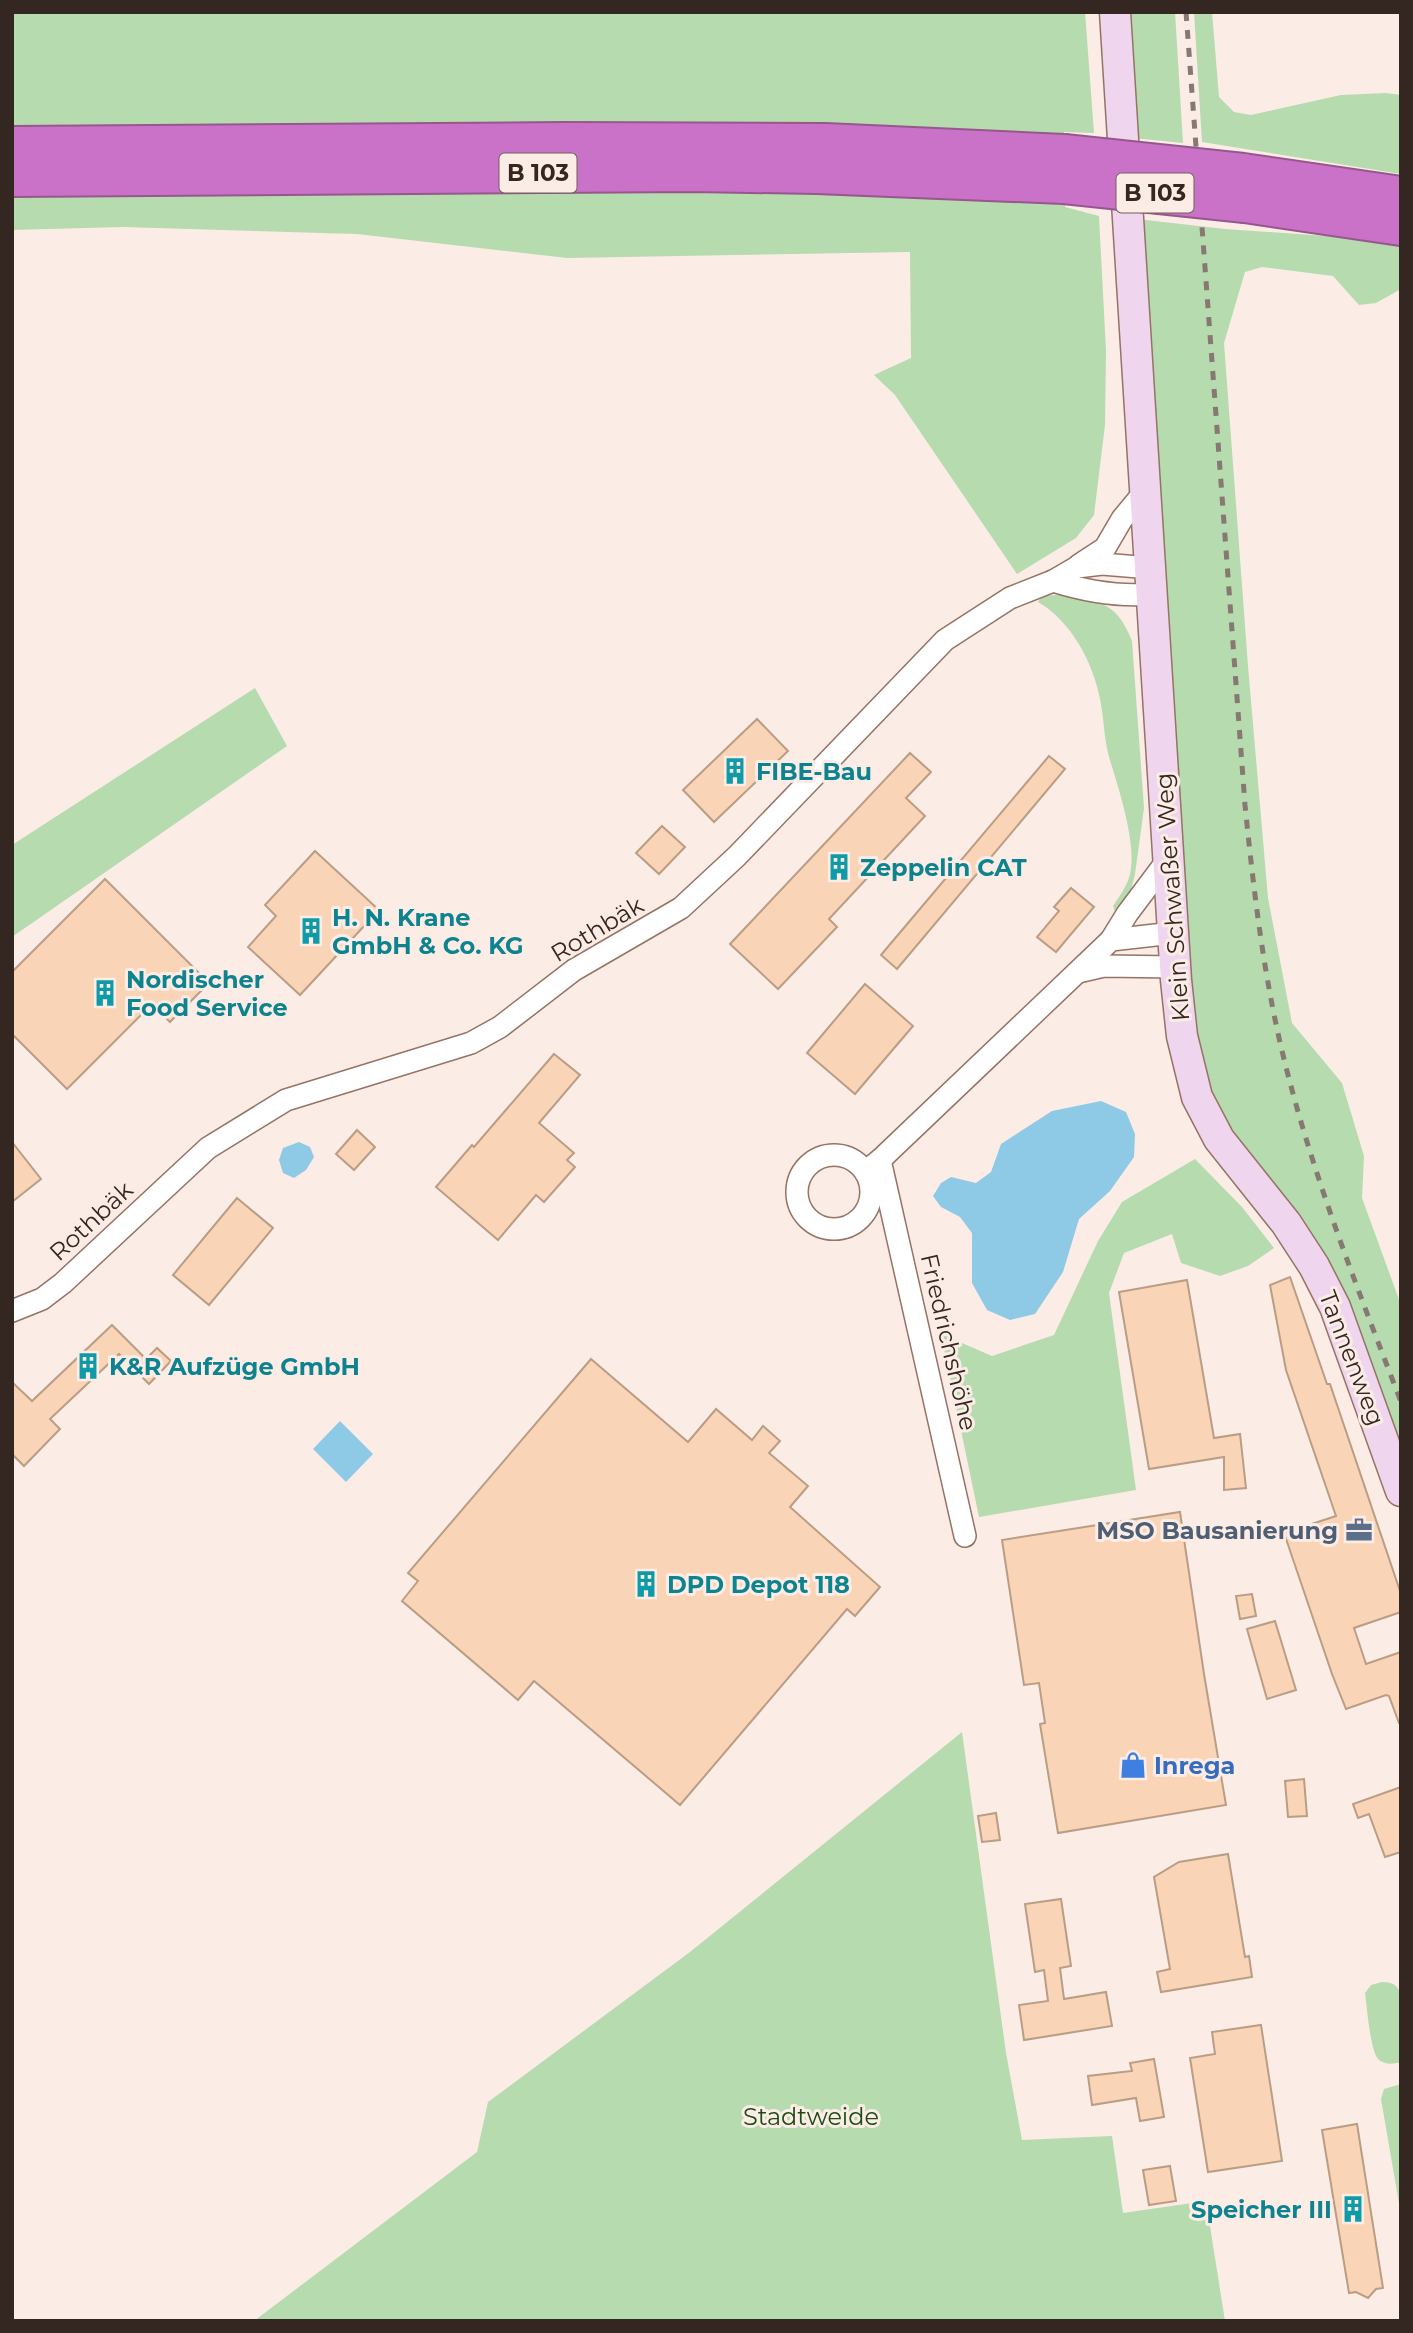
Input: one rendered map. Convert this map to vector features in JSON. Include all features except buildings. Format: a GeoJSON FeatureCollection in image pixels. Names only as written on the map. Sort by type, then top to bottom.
{"type":"FeatureCollection","features":[{"type":"Feature","properties":{"kind":"highway","name":"B 103"},"geometry":{"type":"LineString","coordinates":[[12,146],[811,143],[1244,188],[1401,196]]}},
{"type":"Feature","properties":{"kind":"highway","name":"B 103"},"geometry":{"type":"LineString","coordinates":[[12,177],[693,172],[830,174],[1064,169]]}},
{"type":"Feature","properties":{"kind":"highway","name":"B 103"},"geometry":{"type":"LineString","coordinates":[[1244,188],[1401,226]]}},
{"type":"Feature","properties":{"kind":"street","name":"Klein Schwaßer Weg"},"geometry":{"type":"LineString","coordinates":[[1115,12],[1175,967],[1182,1036],[1197,1097],[1219,1139],[1286,1223],[1314,1266]]}},
{"type":"Feature","properties":{"kind":"street","name":"Rothbäk"},"geometry":{"type":"LineString","coordinates":[[12,1311],[42,1299],[63,1283],[208,1148],[286,1100],[471,1043],[500,1027],[575,970],[681,908],[737,856],[945,640],[1010,598],[1053,581],[1105,548],[1122,519],[1146,490]]}},
{"type":"Feature","properties":{"kind":"street","name":"Rothbäk"},"geometry":{"type":"LineString","coordinates":[[1077,567],[1102,564],[1152,581]]}},
{"type":"Feature","properties":{"kind":"street"},"geometry":{"type":"LineString","coordinates":[[1053,581],[1136,596],[1152,581]]}},
{"type":"Feature","properties":{"kind":"street","name":"Friedrichshöhe"},"geometry":{"type":"LineString","coordinates":[[965,1536],[873,1166],[1111,940],[1169,858]]}},
{"type":"Feature","properties":{"kind":"street"},"geometry":{"type":"LineString","coordinates":[[1111,940],[1173,933]]}},
{"type":"Feature","properties":{"kind":"street"},"geometry":{"type":"LineString","coordinates":[[1077,972],[1104,966],[1175,967]]}},
{"type":"Feature","properties":{"kind":"street","name":"Tannenweg"},"geometry":{"type":"LineString","coordinates":[[1314,1266],[1335,1307],[1401,1491]]}},
{"type":"Feature","properties":{"kind":"green space"},"geometry":{"type":"Polygon","coordinates":[[[12,12],[1085,12],[1094,133],[1064,132],[1065,207],[1099,216],[1106,351],[1105,425],[1094,515],[1076,538],[1017,574],[895,395],[874,375],[911,358],[910,252],[567,258],[357,234],[123,227],[12,230],[12,12]]]}},
{"type":"Feature","properties":{"kind":"green space"},"geometry":{"type":"Polygon","coordinates":[[[1123,12],[1175,12],[1183,143],[1133,138],[1123,12]]]}},
{"type":"Feature","properties":{"kind":"green space"},"geometry":{"type":"Polygon","coordinates":[[[1194,12],[1212,12],[1219,97],[1234,112],[1251,115],[1341,95],[1401,95],[1401,174],[1202,142],[1194,12]]]}},
{"type":"Feature","properties":{"kind":"green space"},"geometry":{"type":"Polygon","coordinates":[[[1137,219],[1225,229],[1355,238],[1401,245],[1401,289],[1376,303],[1359,305],[1333,276],[1262,267],[1245,272],[1224,343],[1268,898],[1292,1023],[1342,1083],[1364,1156],[1362,1198],[1401,1305],[1401,1466],[1348,1313],[1221,1121],[1199,1056],[1193,1014],[1137,219]]]}},
{"type":"Feature","properties":{"kind":"green space"},"geometry":{"type":"Polygon","coordinates":[[[1080,593],[1118,615],[1132,641],[1144,808],[1131,890],[1115,912],[1113,906],[1125,888],[1130,873],[1131,842],[1107,750],[1097,685],[1086,657],[1070,631],[1050,610],[1038,602],[1042,596],[1080,593]]]}},
{"type":"Feature","properties":{"kind":"green space"},"geometry":{"type":"Polygon","coordinates":[[[255,688],[287,746],[12,937],[12,845],[255,688]]]}},
{"type":"Feature","properties":{"kind":"green space"},"geometry":{"type":"Polygon","coordinates":[[[1195,1159],[1242,1207],[1274,1248],[1248,1266],[1220,1276],[1181,1263],[1172,1234],[1124,1253],[1109,1293],[1136,1490],[979,1517],[941,1334],[992,1356],[1054,1335],[1098,1241],[1122,1202],[1195,1159]]]}},
{"type":"Feature","properties":{"kind":"green space","name":"Stadtweide"},"geometry":{"type":"Polygon","coordinates":[[[962,1732],[1006,2053],[1022,2140],[1112,2136],[1123,2213],[1206,2201],[1225,2321],[254,2321],[477,2152],[488,2102],[690,1952],[962,1732]]]}},
{"type":"Feature","properties":{"kind":"green space"},"geometry":{"type":"Polygon","coordinates":[[[1382,1982],[1395,1985],[1401,1997],[1401,2062],[1387,2063],[1379,2060],[1373,2048],[1365,1993],[1371,1985],[1382,1982]]]}},
{"type":"Feature","properties":{"kind":"green space"},"geometry":{"type":"Polygon","coordinates":[[[1401,2084],[1401,2215],[1381,2099],[1384,2089],[1401,2084]]]}},
{"type":"Feature","properties":{"kind":"water"},"geometry":{"type":"Polygon","coordinates":[[[1101,1101],[1126,1112],[1135,1134],[1134,1157],[1110,1191],[1079,1219],[1063,1272],[1035,1314],[1010,1320],[987,1310],[972,1283],[972,1233],[960,1217],[941,1207],[933,1196],[941,1183],[951,1177],[976,1183],[991,1172],[1001,1144],[1052,1111],[1101,1101]]]}},
{"type":"Feature","properties":{"kind":"water"},"geometry":{"type":"Polygon","coordinates":[[[299,1142],[310,1147],[314,1157],[306,1170],[294,1178],[283,1173],[279,1160],[283,1148],[299,1142]]]}},
{"type":"Feature","properties":{"kind":"water"},"geometry":{"type":"Polygon","coordinates":[[[340,1421],[373,1454],[346,1482],[313,1449],[340,1421]]]}},
{"type":"Feature","properties":{"kind":"railway"},"geometry":{"type":"LineString","coordinates":[[1186,12],[1245,805],[1261,937],[1278,1035],[1310,1152],[1401,1402]]}},
{"type":"Feature","properties":{"kind":"place","name":"FIBE-Bau"},"geometry":{"type":"Point","coordinates":[735,771]}},
{"type":"Feature","properties":{"kind":"place","name":"Zeppelin CAT"},"geometry":{"type":"Point","coordinates":[839,867]}},
{"type":"Feature","properties":{"kind":"place","name":"H. N. Krane GmbH & Co. KG"},"geometry":{"type":"Point","coordinates":[311,931]}},
{"type":"Feature","properties":{"kind":"place","name":"Nordischer Food Service"},"geometry":{"type":"Point","coordinates":[105,993]}},
{"type":"Feature","properties":{"kind":"place","name":"K&R Aufzüge GmbH"},"geometry":{"type":"Point","coordinates":[88,1366]}},
{"type":"Feature","properties":{"kind":"place","name":"MSO Bausanierung"},"geometry":{"type":"Point","coordinates":[1359,1530]}},
{"type":"Feature","properties":{"kind":"place","name":"DPD Depot 118"},"geometry":{"type":"Point","coordinates":[646,1584]}},
{"type":"Feature","properties":{"kind":"place","name":"Inrega"},"geometry":{"type":"Point","coordinates":[1133,1765]}},
{"type":"Feature","properties":{"kind":"place","name":"Speicher III"},"geometry":{"type":"Point","coordinates":[1353,2209]}}]}
